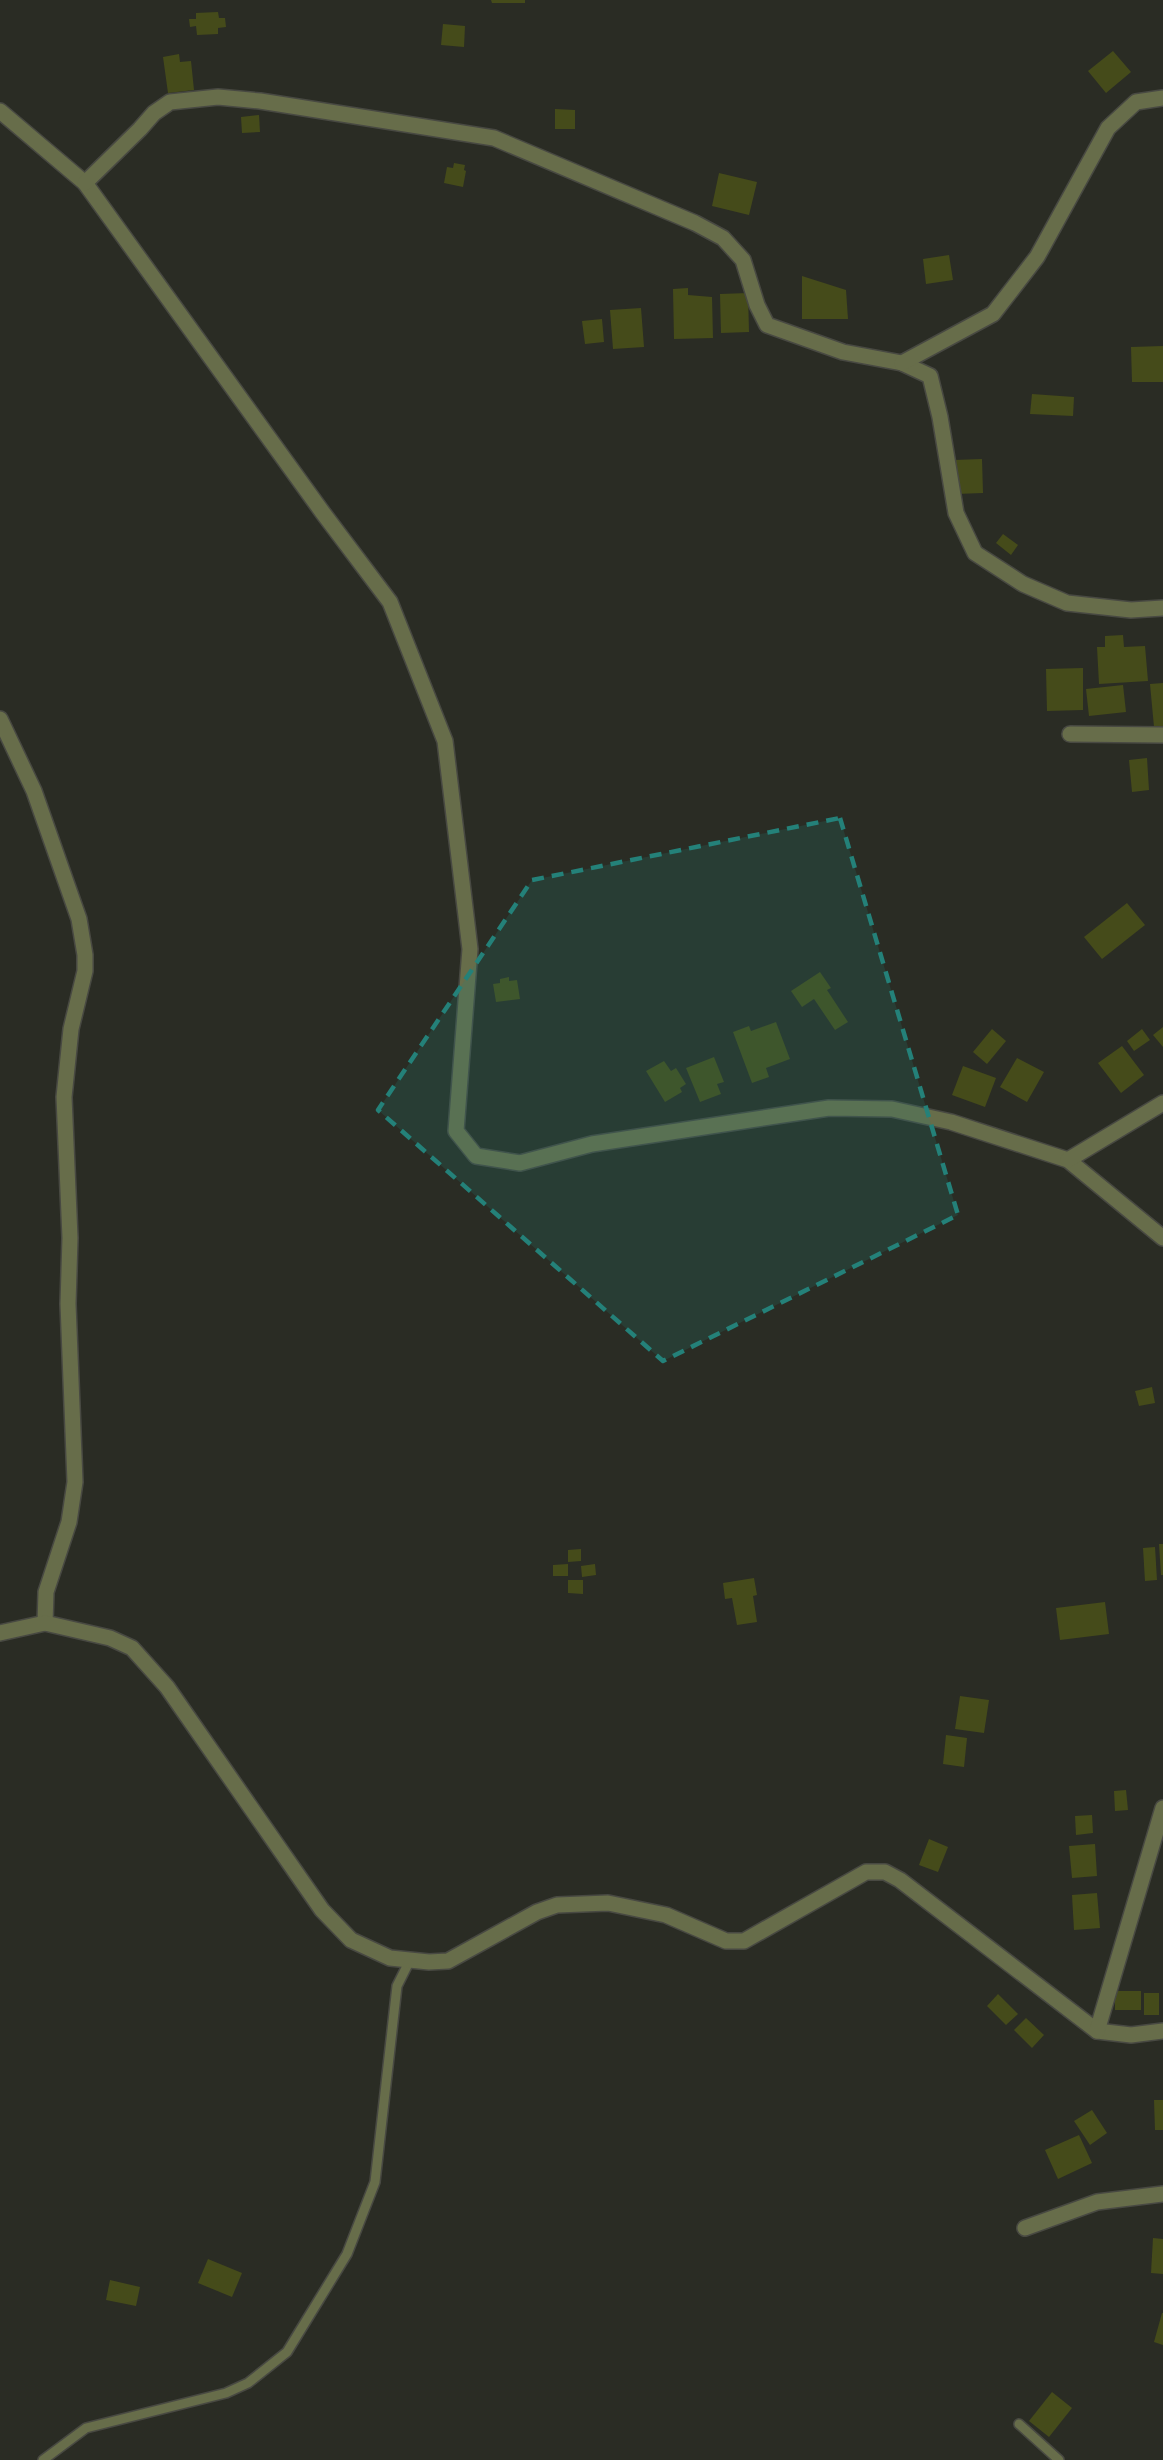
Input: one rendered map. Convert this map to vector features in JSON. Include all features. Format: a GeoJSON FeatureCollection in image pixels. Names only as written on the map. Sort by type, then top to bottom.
{"type":"FeatureCollection","features":[{"type":"Feature","properties":{"kind":"street"},"geometry":{"type":"LineString","coordinates":[[86,183],[154,113],[170,102],[193,99],[218,97],[260,101],[494,138],[695,223],[723,238],[743,260],[757,305],[767,325],[843,352],[902,363],[930,376],[940,417],[956,513],[975,553],[1023,584],[1067,603],[1131,610],[1163,608]]}},
{"type":"Feature","properties":{"kind":"street"},"geometry":{"type":"LineString","coordinates":[[902,363],[993,314],[1037,257],[1108,128],[1136,102],[1163,98]]}},
{"type":"Feature","properties":{"kind":"street"},"geometry":{"type":"LineString","coordinates":[[0,111],[86,183],[323,513],[390,602],[446,741],[470,950],[456,1131],[476,1156],[520,1163],[592,1144],[829,1108],[892,1109],[951,1122],[1068,1160],[1163,1238]]}},
{"type":"Feature","properties":{"kind":"street"},"geometry":{"type":"LineString","coordinates":[[0,718],[34,791],[79,919],[85,955],[85,971],[71,1029],[64,1097],[70,1238],[68,1304],[75,1482],[69,1522],[46,1592],[45,1623]]}},
{"type":"Feature","properties":{"kind":"street"},"geometry":{"type":"LineString","coordinates":[[1070,734],[1163,735]]}},
{"type":"Feature","properties":{"kind":"street"},"geometry":{"type":"LineString","coordinates":[[1068,1160],[1163,1103]]}},
{"type":"Feature","properties":{"kind":"street"},"geometry":{"type":"LineString","coordinates":[[0,1633],[45,1623],[110,1638],[132,1648],[166,1687],[322,1910],[351,1940],[390,1958],[448,1961],[537,1912],[556,1905],[608,1904],[666,1915],[726,1941],[744,1941],[866,1872],[885,1872],[900,1880],[1097,2031],[1131,2035],[1163,2031]]}},
{"type":"Feature","properties":{"kind":"street"},"geometry":{"type":"LineString","coordinates":[[1097,2031],[1163,1808]]}},
{"type":"Feature","properties":{"kind":"street"},"geometry":{"type":"LineString","coordinates":[[1025,2228],[1096,2202],[1163,2194]]}},
{"type":"Feature","properties":{"kind":"lane"},"geometry":{"type":"LineString","coordinates":[[43,2460],[86,2428],[226,2393],[248,2383],[287,2352],[347,2254],[375,2182],[397,1986],[410,1960]]}},
{"type":"Feature","properties":{"kind":"lane"},"geometry":{"type":"LineString","coordinates":[[1019,2424],[1059,2460]]}},
{"type":"Feature","properties":{"kind":"highlighted area"},"geometry":{"type":"Polygon","coordinates":[[[840,818],[958,1215],[663,1361],[378,1110],[532,880],[840,818]]]}},
{"type":"Feature","properties":{"kind":"building"},"geometry":{"type":"Polygon","coordinates":[[[491,0],[525,0],[525,3],[492,3],[491,0]]]}},
{"type":"Feature","properties":{"kind":"building"},"geometry":{"type":"Polygon","coordinates":[[[218,12],[219,18],[225,18],[226,27],[218,28],[218,34],[197,35],[196,26],[190,27],[189,19],[196,19],[196,13],[218,12]]]}},
{"type":"Feature","properties":{"kind":"building"},"geometry":{"type":"Polygon","coordinates":[[[443,24],[465,26],[464,47],[441,45],[443,24]]]}},
{"type":"Feature","properties":{"kind":"building"},"geometry":{"type":"Polygon","coordinates":[[[1113,51],[1131,72],[1106,93],[1088,71],[1113,51]]]}},
{"type":"Feature","properties":{"kind":"building"},"geometry":{"type":"Polygon","coordinates":[[[179,54],[180,62],[191,61],[194,90],[168,93],[163,57],[179,54]]]}},
{"type":"Feature","properties":{"kind":"building"},"geometry":{"type":"Polygon","coordinates":[[[555,109],[575,110],[575,129],[555,129],[555,109]]]}},
{"type":"Feature","properties":{"kind":"building"},"geometry":{"type":"Polygon","coordinates":[[[259,115],[260,132],[242,133],[241,117],[259,115]]]}},
{"type":"Feature","properties":{"kind":"building"},"geometry":{"type":"Polygon","coordinates":[[[454,163],[465,165],[463,187],[444,183],[447,167],[453,168],[454,163]]]}},
{"type":"Feature","properties":{"kind":"building"},"geometry":{"type":"Polygon","coordinates":[[[719,173],[757,182],[749,215],[712,206],[719,173]]]}},
{"type":"Feature","properties":{"kind":"building"},"geometry":{"type":"Polygon","coordinates":[[[949,255],[953,280],[926,284],[923,259],[949,255]]]}},
{"type":"Feature","properties":{"kind":"building"},"geometry":{"type":"Polygon","coordinates":[[[802,276],[846,290],[848,319],[802,319],[802,276]]]}},
{"type":"Feature","properties":{"kind":"building"},"geometry":{"type":"Polygon","coordinates":[[[688,288],[688,295],[712,297],[713,338],[674,339],[673,289],[688,288]]]}},
{"type":"Feature","properties":{"kind":"building"},"geometry":{"type":"Polygon","coordinates":[[[748,293],[749,332],[721,333],[720,294],[748,293]]]}},
{"type":"Feature","properties":{"kind":"building"},"geometry":{"type":"Polygon","coordinates":[[[641,308],[644,347],[613,349],[610,310],[641,308]]]}},
{"type":"Feature","properties":{"kind":"building"},"geometry":{"type":"Polygon","coordinates":[[[602,319],[604,342],[585,344],[582,321],[602,319]]]}},
{"type":"Feature","properties":{"kind":"building"},"geometry":{"type":"Polygon","coordinates":[[[1163,346],[1163,382],[1132,382],[1131,347],[1163,346]]]}},
{"type":"Feature","properties":{"kind":"building"},"geometry":{"type":"Polygon","coordinates":[[[1032,394],[1074,397],[1073,416],[1030,414],[1032,394]]]}},
{"type":"Feature","properties":{"kind":"building"},"geometry":{"type":"Polygon","coordinates":[[[982,459],[983,493],[956,494],[954,460],[982,459]]]}},
{"type":"Feature","properties":{"kind":"building"},"geometry":{"type":"Polygon","coordinates":[[[1003,534],[1018,545],[1011,555],[996,543],[1003,534]]]}},
{"type":"Feature","properties":{"kind":"building"},"geometry":{"type":"Polygon","coordinates":[[[1123,635],[1124,647],[1145,646],[1148,681],[1099,684],[1097,647],[1105,647],[1105,636],[1123,635]]]}},
{"type":"Feature","properties":{"kind":"building"},"geometry":{"type":"Polygon","coordinates":[[[1083,668],[1083,710],[1047,711],[1046,669],[1083,668]]]}},
{"type":"Feature","properties":{"kind":"building"},"geometry":{"type":"Polygon","coordinates":[[[1163,683],[1163,727],[1154,727],[1150,684],[1163,683]]]}},
{"type":"Feature","properties":{"kind":"building"},"geometry":{"type":"Polygon","coordinates":[[[1123,685],[1126,712],[1089,716],[1086,689],[1123,685]]]}},
{"type":"Feature","properties":{"kind":"building"},"geometry":{"type":"Polygon","coordinates":[[[1147,758],[1149,790],[1132,792],[1129,760],[1147,758]]]}},
{"type":"Feature","properties":{"kind":"building"},"geometry":{"type":"Polygon","coordinates":[[[1127,903],[1145,925],[1102,959],[1084,937],[1127,903]]]}},
{"type":"Feature","properties":{"kind":"building"},"geometry":{"type":"Polygon","coordinates":[[[820,972],[831,988],[827,990],[848,1022],[835,1030],[814,999],[802,1007],[791,991],[820,972]]]}},
{"type":"Feature","properties":{"kind":"building"},"geometry":{"type":"Polygon","coordinates":[[[509,977],[509,981],[517,980],[520,999],[496,1002],[493,984],[500,983],[500,979],[509,977]]]}},
{"type":"Feature","properties":{"kind":"building"},"geometry":{"type":"Polygon","coordinates":[[[776,1022],[790,1059],[766,1068],[769,1077],[752,1083],[733,1032],[749,1026],[751,1031],[776,1022]]]}},
{"type":"Feature","properties":{"kind":"building"},"geometry":{"type":"Polygon","coordinates":[[[1163,1027],[1163,1047],[1153,1035],[1163,1027]]]}},
{"type":"Feature","properties":{"kind":"building"},"geometry":{"type":"Polygon","coordinates":[[[992,1029],[1006,1041],[987,1064],[973,1052],[992,1029]]]}},
{"type":"Feature","properties":{"kind":"building"},"geometry":{"type":"Polygon","coordinates":[[[1142,1029],[1150,1040],[1134,1051],[1127,1041],[1142,1029]]]}},
{"type":"Feature","properties":{"kind":"building"},"geometry":{"type":"Polygon","coordinates":[[[1122,1046],[1144,1075],[1121,1093],[1098,1063],[1122,1046]]]}},
{"type":"Feature","properties":{"kind":"building"},"geometry":{"type":"Polygon","coordinates":[[[714,1057],[724,1082],[717,1084],[721,1094],[700,1102],[686,1068],[714,1057]]]}},
{"type":"Feature","properties":{"kind":"building"},"geometry":{"type":"Polygon","coordinates":[[[1017,1058],[1044,1072],[1027,1102],[1000,1087],[1017,1058]]]}},
{"type":"Feature","properties":{"kind":"building"},"geometry":{"type":"Polygon","coordinates":[[[664,1061],[671,1071],[676,1068],[686,1084],[680,1088],[682,1092],[665,1102],[646,1071],[664,1061]]]}},
{"type":"Feature","properties":{"kind":"building"},"geometry":{"type":"Polygon","coordinates":[[[963,1066],[996,1078],[985,1107],[952,1095],[963,1066]]]}},
{"type":"Feature","properties":{"kind":"building"},"geometry":{"type":"Polygon","coordinates":[[[1152,1387],[1155,1403],[1139,1406],[1135,1391],[1152,1387]]]}},
{"type":"Feature","properties":{"kind":"building"},"geometry":{"type":"Polygon","coordinates":[[[1159,1544],[1163,1544],[1163,1575],[1161,1575],[1159,1544]]]}},
{"type":"Feature","properties":{"kind":"building"},"geometry":{"type":"Polygon","coordinates":[[[1155,1547],[1157,1580],[1145,1581],[1143,1548],[1155,1547]]]}},
{"type":"Feature","properties":{"kind":"building"},"geometry":{"type":"Polygon","coordinates":[[[581,1549],[581,1561],[568,1562],[568,1550],[581,1549]]]}},
{"type":"Feature","properties":{"kind":"building"},"geometry":{"type":"Polygon","coordinates":[[[568,1564],[568,1576],[553,1576],[553,1565],[568,1564]]]}},
{"type":"Feature","properties":{"kind":"building"},"geometry":{"type":"Polygon","coordinates":[[[595,1564],[596,1575],[582,1577],[581,1566],[595,1564]]]}},
{"type":"Feature","properties":{"kind":"building"},"geometry":{"type":"Polygon","coordinates":[[[754,1578],[757,1595],[753,1596],[757,1622],[737,1625],[732,1598],[725,1599],[723,1583],[754,1578]]]}},
{"type":"Feature","properties":{"kind":"building"},"geometry":{"type":"Polygon","coordinates":[[[568,1580],[583,1580],[583,1594],[568,1593],[568,1580]]]}},
{"type":"Feature","properties":{"kind":"building"},"geometry":{"type":"Polygon","coordinates":[[[1105,1602],[1109,1634],[1060,1640],[1056,1608],[1105,1602]]]}},
{"type":"Feature","properties":{"kind":"building"},"geometry":{"type":"Polygon","coordinates":[[[960,1696],[989,1700],[984,1733],[955,1729],[960,1696]]]}},
{"type":"Feature","properties":{"kind":"building"},"geometry":{"type":"Polygon","coordinates":[[[946,1735],[967,1738],[964,1767],[943,1764],[946,1735]]]}},
{"type":"Feature","properties":{"kind":"building"},"geometry":{"type":"Polygon","coordinates":[[[1126,1790],[1128,1810],[1115,1811],[1114,1791],[1126,1790]]]}},
{"type":"Feature","properties":{"kind":"building"},"geometry":{"type":"Polygon","coordinates":[[[1092,1815],[1093,1833],[1076,1835],[1075,1816],[1092,1815]]]}},
{"type":"Feature","properties":{"kind":"building"},"geometry":{"type":"Polygon","coordinates":[[[929,1839],[948,1847],[938,1872],[919,1865],[929,1839]]]}},
{"type":"Feature","properties":{"kind":"building"},"geometry":{"type":"Polygon","coordinates":[[[1095,1844],[1097,1876],[1072,1878],[1069,1846],[1095,1844]]]}},
{"type":"Feature","properties":{"kind":"building"},"geometry":{"type":"Polygon","coordinates":[[[1097,1893],[1100,1928],[1074,1930],[1072,1895],[1097,1893]]]}},
{"type":"Feature","properties":{"kind":"building"},"geometry":{"type":"Polygon","coordinates":[[[1115,1991],[1141,1991],[1141,2010],[1115,2010],[1115,1991]]]}},
{"type":"Feature","properties":{"kind":"building"},"geometry":{"type":"Polygon","coordinates":[[[1144,1993],[1159,1993],[1159,2015],[1144,2015],[1144,1993]]]}},
{"type":"Feature","properties":{"kind":"building"},"geometry":{"type":"Polygon","coordinates":[[[998,1994],[1018,2014],[1006,2025],[987,2006],[998,1994]]]}},
{"type":"Feature","properties":{"kind":"building"},"geometry":{"type":"Polygon","coordinates":[[[1026,2018],[1044,2035],[1032,2048],[1014,2030],[1026,2018]]]}},
{"type":"Feature","properties":{"kind":"building"},"geometry":{"type":"Polygon","coordinates":[[[1154,2100],[1163,2100],[1163,2130],[1155,2130],[1154,2100]]]}},
{"type":"Feature","properties":{"kind":"building"},"geometry":{"type":"Polygon","coordinates":[[[1092,2110],[1107,2133],[1090,2145],[1074,2121],[1092,2110]]]}},
{"type":"Feature","properties":{"kind":"building"},"geometry":{"type":"Polygon","coordinates":[[[1079,2135],[1092,2163],[1058,2179],[1045,2150],[1079,2135]]]}},
{"type":"Feature","properties":{"kind":"building"},"geometry":{"type":"Polygon","coordinates":[[[1153,2238],[1163,2239],[1163,2274],[1151,2273],[1153,2238]]]}},
{"type":"Feature","properties":{"kind":"building"},"geometry":{"type":"Polygon","coordinates":[[[208,2259],[242,2273],[232,2297],[198,2283],[208,2259]]]}},
{"type":"Feature","properties":{"kind":"building"},"geometry":{"type":"Polygon","coordinates":[[[110,2280],[140,2287],[136,2306],[106,2300],[110,2280]]]}},
{"type":"Feature","properties":{"kind":"building"},"geometry":{"type":"Polygon","coordinates":[[[1163,2313],[1163,2345],[1154,2342],[1163,2313]]]}},
{"type":"Feature","properties":{"kind":"building"},"geometry":{"type":"Polygon","coordinates":[[[1052,2392],[1072,2408],[1049,2437],[1029,2421],[1052,2392]]]}}]}
